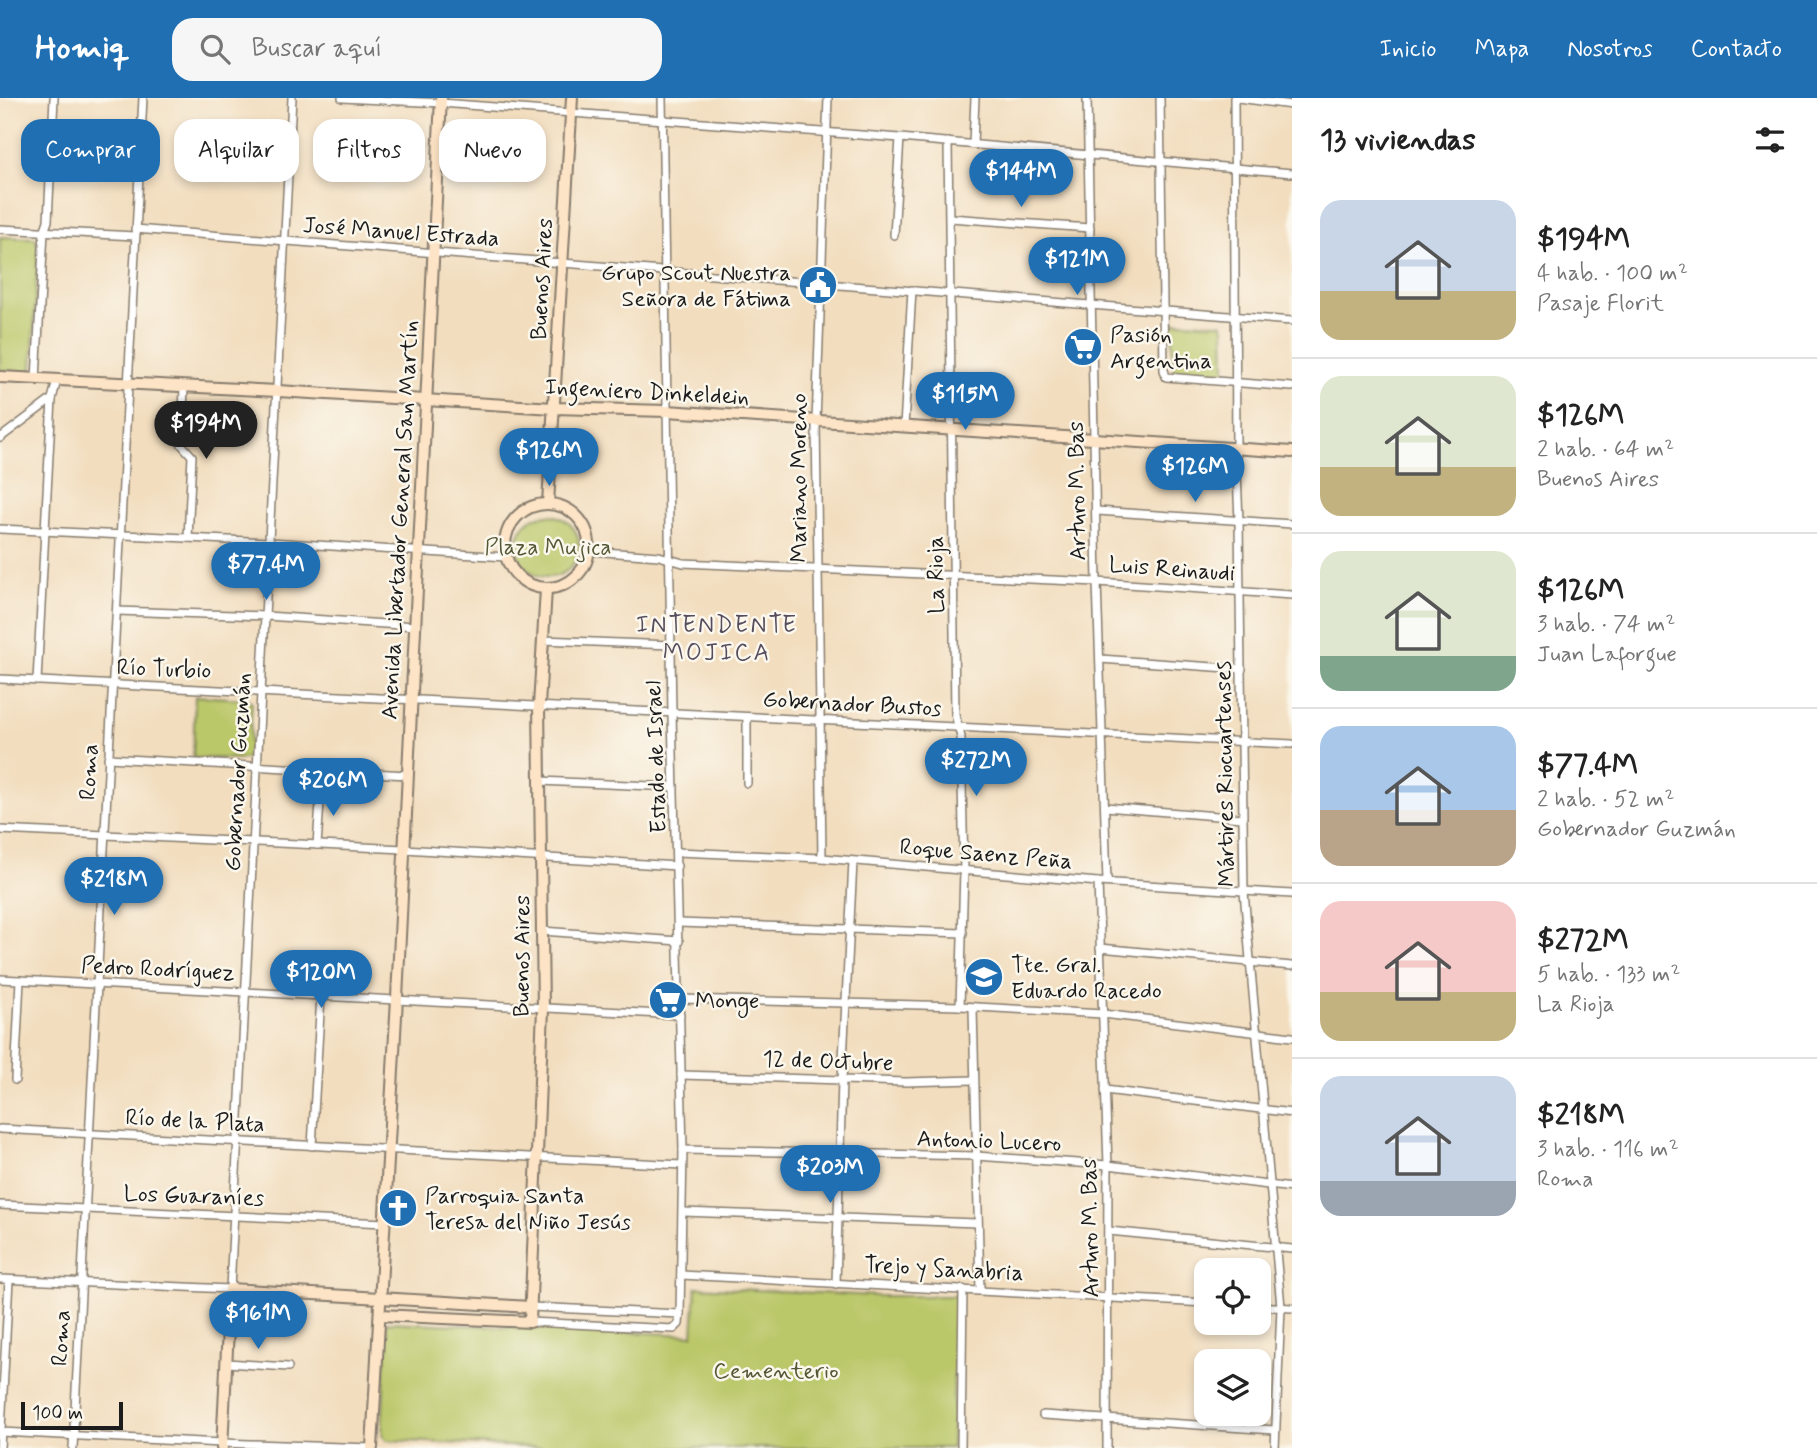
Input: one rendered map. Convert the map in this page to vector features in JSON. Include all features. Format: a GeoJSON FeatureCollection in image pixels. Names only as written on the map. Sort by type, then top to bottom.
{"type":"FeatureCollection","features":[{"type":"Feature","properties":{"kind":"main road","name":"Buenos Aires"},"geometry":{"type":"LineString","coordinates":[[548,503],[572,98]]}},
{"type":"Feature","properties":{"kind":"main road","name":"Avenida Libertador General San Martín"},"geometry":{"type":"LineString","coordinates":[[372,1448],[386,1223],[441,101]]}},
{"type":"Feature","properties":{"kind":"main road","name":"Ingeniero Dinkeldein"},"geometry":{"type":"LineString","coordinates":[[0,377],[554,408],[667,411],[1292,452]]}},
{"type":"Feature","properties":{"kind":"main road"},"geometry":{"type":"LineString","coordinates":[[548,503],[562,506],[579,519],[589,537],[590,551],[580,574],[559,587],[546,589],[521,580],[512,570],[506,557],[506,535],[517,516],[537,505],[548,503]]}},
{"type":"Feature","properties":{"kind":"main road","name":"Buenos Aires"},"geometry":{"type":"LineString","coordinates":[[530,1322],[543,1009],[540,706],[546,589]]}},
{"type":"Feature","properties":{"kind":"main road"},"geometry":{"type":"LineString","coordinates":[[230,1289],[531,1307]]}},
{"type":"Feature","properties":{"kind":"main road","name":"Gobernador Guzmán"},"geometry":{"type":"LineString","coordinates":[[222,1446],[230,1289]]}},
{"type":"Feature","properties":{"kind":"main road"},"geometry":{"type":"LineString","coordinates":[[380,1315],[530,1322]]}},
{"type":"Feature","properties":{"kind":"street"},"geometry":{"type":"LineString","coordinates":[[36,379],[54,98]]}},
{"type":"Feature","properties":{"kind":"street","name":"Roma"},"geometry":{"type":"LineString","coordinates":[[74,1448],[143,98]]}},
{"type":"Feature","properties":{"kind":"street","name":"Gobernador Guzmán"},"geometry":{"type":"LineString","coordinates":[[230,1289],[292,98]]}},
{"type":"Feature","properties":{"kind":"street"},"geometry":{"type":"LineString","coordinates":[[342,98],[441,101],[1292,173]]}},
{"type":"Feature","properties":{"kind":"street","name":"Estado de Israel"},"geometry":{"type":"LineString","coordinates":[[530,1322],[674,1329],[679,1324],[683,1150],[681,999],[672,712],[662,98]]}},
{"type":"Feature","properties":{"kind":"street","name":"Mariano Moreno"},"geometry":{"type":"LineString","coordinates":[[822,858],[818,720],[816,422],[828,98]]}},
{"type":"Feature","properties":{"kind":"street"},"geometry":{"type":"LineString","coordinates":[[973,144],[975,98]]}},
{"type":"Feature","properties":{"kind":"street","name":"Arturo M. Bas"},"geometry":{"type":"LineString","coordinates":[[1087,98],[1097,582],[1107,882]]}},
{"type":"Feature","properties":{"kind":"street"},"geometry":{"type":"LineString","coordinates":[[1160,98],[1166,377],[1292,387]]}},
{"type":"Feature","properties":{"kind":"street"},"geometry":{"type":"LineString","coordinates":[[1236,98],[1292,106]]}},
{"type":"Feature","properties":{"kind":"street","name":"Mártires Riocuartenses"},"geometry":{"type":"LineString","coordinates":[[1236,98],[1235,383],[1244,892],[1281,1307],[1275,1448]]}},
{"type":"Feature","properties":{"kind":"street"},"geometry":{"type":"LineString","coordinates":[[894,234],[900,138]]}},
{"type":"Feature","properties":{"kind":"street","name":"La Rioja"},"geometry":{"type":"LineString","coordinates":[[948,142],[955,714],[960,728],[964,871],[960,1006]]}},
{"type":"Feature","properties":{"kind":"street"},"geometry":{"type":"LineString","coordinates":[[950,218],[1090,228]]}},
{"type":"Feature","properties":{"kind":"street","name":"José Manuel Estrada"},"geometry":{"type":"LineString","coordinates":[[0,229],[135,232],[434,252],[1292,321]]}},
{"type":"Feature","properties":{"kind":"street"},"geometry":{"type":"LineString","coordinates":[[904,427],[912,290]]}},
{"type":"Feature","properties":{"kind":"street"},"geometry":{"type":"LineString","coordinates":[[37,681],[52,399],[57,380]]}},
{"type":"Feature","properties":{"kind":"street"},"geometry":{"type":"LineString","coordinates":[[184,386],[181,445],[192,456],[188,538]]}},
{"type":"Feature","properties":{"kind":"street"},"geometry":{"type":"LineString","coordinates":[[0,438],[52,399]]}},
{"type":"Feature","properties":{"kind":"street"},"geometry":{"type":"LineString","coordinates":[[1097,511],[1292,524]]}},
{"type":"Feature","properties":{"kind":"street"},"geometry":{"type":"LineString","coordinates":[[0,529],[506,557]]}},
{"type":"Feature","properties":{"kind":"street","name":"Luis Reinaudi"},"geometry":{"type":"LineString","coordinates":[[590,551],[659,556],[682,563],[1097,582],[1292,595]]}},
{"type":"Feature","properties":{"kind":"street"},"geometry":{"type":"LineString","coordinates":[[117,611],[266,616],[415,626]]}},
{"type":"Feature","properties":{"kind":"street"},"geometry":{"type":"LineString","coordinates":[[542,640],[671,645]]}},
{"type":"Feature","properties":{"kind":"street"},"geometry":{"type":"LineString","coordinates":[[1100,659],[1242,669]]}},
{"type":"Feature","properties":{"kind":"street","name":"Río Turbio"},"geometry":{"type":"LineString","coordinates":[[0,679],[411,701]]}},
{"type":"Feature","properties":{"kind":"street","name":"Gobernador Bustos"},"geometry":{"type":"LineString","coordinates":[[411,701],[1292,744]]}},
{"type":"Feature","properties":{"kind":"street"},"geometry":{"type":"LineString","coordinates":[[747,717],[747,783]]}},
{"type":"Feature","properties":{"kind":"street"},"geometry":{"type":"LineString","coordinates":[[108,758],[407,775]]}},
{"type":"Feature","properties":{"kind":"street"},"geometry":{"type":"LineString","coordinates":[[540,781],[674,787]]}},
{"type":"Feature","properties":{"kind":"street"},"geometry":{"type":"LineString","coordinates":[[317,845],[321,789]]}},
{"type":"Feature","properties":{"kind":"street"},"geometry":{"type":"LineString","coordinates":[[1105,807],[1242,818]]}},
{"type":"Feature","properties":{"kind":"street"},"geometry":{"type":"LineString","coordinates":[[0,830],[404,849],[677,866]]}},
{"type":"Feature","properties":{"kind":"street","name":"Roque Saenz Peña"},"geometry":{"type":"LineString","coordinates":[[677,852],[822,858],[1098,882],[1292,894]]}},
{"type":"Feature","properties":{"kind":"street"},"geometry":{"type":"LineString","coordinates":[[836,1284],[842,1080],[853,862]]}},
{"type":"Feature","properties":{"kind":"street","name":"Arturo M. Bas"},"geometry":{"type":"LineString","coordinates":[[1098,882],[1108,1165],[1107,1448]]}},
{"type":"Feature","properties":{"kind":"street"},"geometry":{"type":"LineString","coordinates":[[678,923],[964,933]]}},
{"type":"Feature","properties":{"kind":"street"},"geometry":{"type":"LineString","coordinates":[[542,931],[679,941]]}},
{"type":"Feature","properties":{"kind":"street"},"geometry":{"type":"LineString","coordinates":[[1100,948],[1292,966]]}},
{"type":"Feature","properties":{"kind":"street","name":"Pedro Rodríguez"},"geometry":{"type":"LineString","coordinates":[[0,979],[680,1015]]}},
{"type":"Feature","properties":{"kind":"street"},"geometry":{"type":"LineString","coordinates":[[15,1080],[20,980]]}},
{"type":"Feature","properties":{"kind":"street"},"geometry":{"type":"LineString","coordinates":[[312,1146],[321,996]]}},
{"type":"Feature","properties":{"kind":"street"},"geometry":{"type":"LineString","coordinates":[[681,999],[960,1006],[1103,1014],[1292,1037]]}},
{"type":"Feature","properties":{"kind":"street"},"geometry":{"type":"LineString","coordinates":[[973,1007],[980,1290]]}},
{"type":"Feature","properties":{"kind":"street","name":"12 de Octubre"},"geometry":{"type":"LineString","coordinates":[[681,1075],[906,1082],[974,1080]]}},
{"type":"Feature","properties":{"kind":"street"},"geometry":{"type":"LineString","coordinates":[[1105,1090],[1292,1112]]}},
{"type":"Feature","properties":{"kind":"street","name":"Río de la Plata"},"geometry":{"type":"LineString","coordinates":[[0,1129],[389,1150]]}},
{"type":"Feature","properties":{"kind":"street"},"geometry":{"type":"LineString","coordinates":[[389,1150],[682,1165]]}},
{"type":"Feature","properties":{"kind":"street","name":"Antonio Lucero"},"geometry":{"type":"LineString","coordinates":[[683,1150],[976,1156],[1108,1165],[1292,1188]]}},
{"type":"Feature","properties":{"kind":"street","name":"Los Guaraníes"},"geometry":{"type":"LineString","coordinates":[[0,1205],[386,1223]]}},
{"type":"Feature","properties":{"kind":"street"},"geometry":{"type":"LineString","coordinates":[[682,1212],[977,1223]]}},
{"type":"Feature","properties":{"kind":"street"},"geometry":{"type":"LineString","coordinates":[[1109,1231],[1292,1249]]}},
{"type":"Feature","properties":{"kind":"street","name":"Trejo y Sanabria"},"geometry":{"type":"LineString","coordinates":[[681,1275],[1194,1302]]}},
{"type":"Feature","properties":{"kind":"street"},"geometry":{"type":"LineString","coordinates":[[0,1279],[230,1289]]}},
{"type":"Feature","properties":{"kind":"street"},"geometry":{"type":"LineString","coordinates":[[0,1448],[9,1279]]}},
{"type":"Feature","properties":{"kind":"street"},"geometry":{"type":"LineString","coordinates":[[961,1448],[963,1289]]}},
{"type":"Feature","properties":{"kind":"street"},"geometry":{"type":"LineString","coordinates":[[531,1307],[680,1314]]}},
{"type":"Feature","properties":{"kind":"street"},"geometry":{"type":"LineString","coordinates":[[1271,1307],[1292,1308]]}},
{"type":"Feature","properties":{"kind":"street"},"geometry":{"type":"LineString","coordinates":[[1280,1346],[1292,1347]]}},
{"type":"Feature","properties":{"kind":"street"},"geometry":{"type":"LineString","coordinates":[[227,1363],[288,1367]]}},
{"type":"Feature","properties":{"kind":"street"},"geometry":{"type":"LineString","coordinates":[[1043,1415],[1275,1430]]}},
{"type":"Feature","properties":{"kind":"street"},"geometry":{"type":"LineString","coordinates":[[1,1432],[222,1446],[372,1448]]}},
{"type":"Feature","properties":{"kind":"green space"},"geometry":{"type":"Polygon","coordinates":[[[0,237],[35,238],[38,246],[32,369],[27,372],[0,370],[0,237]]]}},
{"type":"Feature","properties":{"kind":"green space"},"geometry":{"type":"Polygon","coordinates":[[[1175,322],[1221,323],[1224,327],[1225,370],[1220,374],[1176,372],[1173,368],[1172,325],[1175,322]]]}},
{"type":"Feature","properties":{"kind":"green space","name":"Plaza Mujica"},"geometry":{"type":"Polygon","coordinates":[[[548,515],[560,517],[570,524],[577,534],[577,558],[570,568],[560,575],[548,577],[536,575],[526,568],[519,558],[517,546],[519,534],[526,524],[536,517],[548,515]]]}},
{"type":"Feature","properties":{"kind":"green space"},"geometry":{"type":"Polygon","coordinates":[[[195,696],[247,699],[252,703],[249,756],[245,759],[193,758],[195,696]]]}},
{"type":"Feature","properties":{"kind":"green space","name":"Cementerio"},"geometry":{"type":"Polygon","coordinates":[[[696,1287],[879,1296],[956,1296],[952,1448],[549,1448],[386,1440],[382,1434],[387,1322],[693,1335],[696,1287]]]}},
{"type":"Feature","properties":{"kind":"place","name":"Grupo Scout Nuestra Señora de Fátima"},"geometry":{"type":"Point","coordinates":[818,285]}},
{"type":"Feature","properties":{"kind":"place","name":"Pasión Argentina"},"geometry":{"type":"Point","coordinates":[1083,347]}},
{"type":"Feature","properties":{"kind":"place","name":"Tte. Gral. Eduardo Racedo"},"geometry":{"type":"Point","coordinates":[984,977]}},
{"type":"Feature","properties":{"kind":"place","name":"Monge"},"geometry":{"type":"Point","coordinates":[668,1000]}},
{"type":"Feature","properties":{"kind":"place","name":"Parroquia Santa Teresa del Niño Jesús"},"geometry":{"type":"Point","coordinates":[398,1208]}},
{"type":"Feature","properties":{"kind":"district","name":"INTENDENTE MOJICA"},"geometry":{"type":"Point","coordinates":[717,638]}}]}
